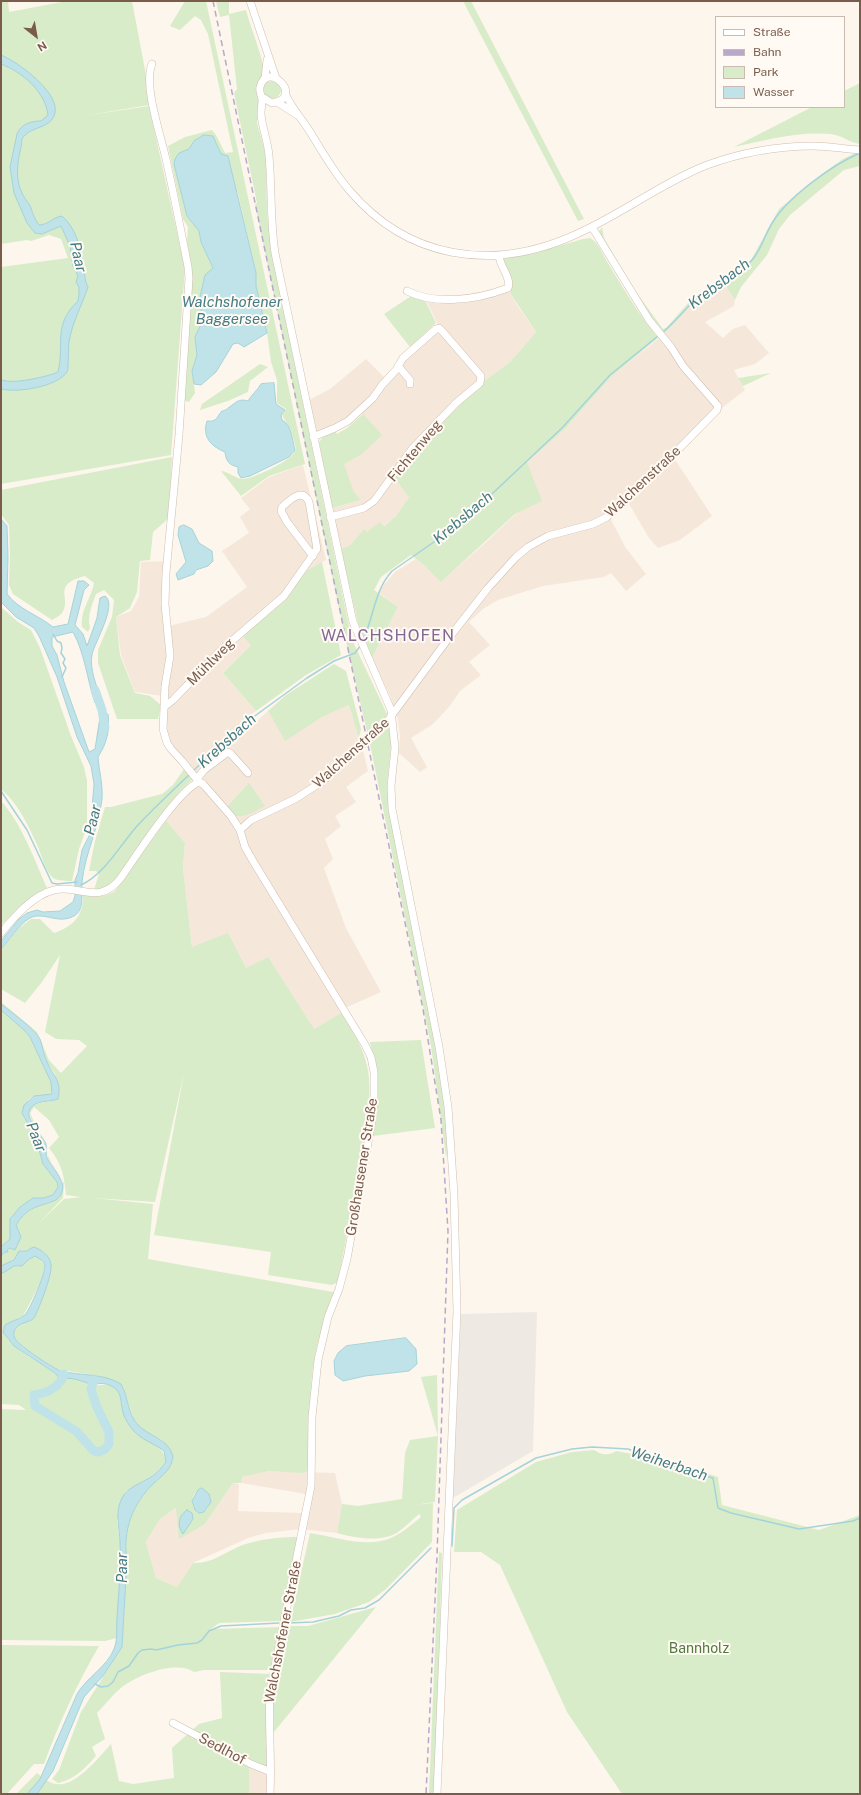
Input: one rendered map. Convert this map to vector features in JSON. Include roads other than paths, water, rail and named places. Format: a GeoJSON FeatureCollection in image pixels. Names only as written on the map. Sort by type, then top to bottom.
{"type":"FeatureCollection","features":[{"type":"Feature","properties":{"kind":"street"},"geometry":{"type":"LineString","coordinates":[[250,1],[276,78],[284,84],[285,93],[344,184],[362,204],[387,224],[412,239],[439,250],[464,255],[499,255],[541,248],[592,227],[687,174],[726,159],[792,147],[813,146],[860,150]]}},
{"type":"Feature","properties":{"kind":"street"},"geometry":{"type":"LineString","coordinates":[[267,54],[265,79],[260,86],[260,94],[262,98],[261,122],[269,153],[270,213],[275,253],[353,622],[359,640],[392,716],[395,748],[392,808],[438,1039],[448,1106],[454,1194],[457,1311],[437,1794]]}},
{"type":"Feature","properties":{"kind":"street"},"geometry":{"type":"LineString","coordinates":[[152,64],[149,71],[151,98],[168,167],[189,278],[172,514],[166,573],[165,604],[170,656],[165,686],[163,729],[167,743],[196,778],[219,800],[236,823]]}},
{"type":"Feature","properties":{"kind":"street"},"geometry":{"type":"LineString","coordinates":[[265,79],[276,78]]}},
{"type":"Feature","properties":{"kind":"street"},"geometry":{"type":"LineString","coordinates":[[261,118],[274,103],[283,97],[285,93]]}},
{"type":"Feature","properties":{"kind":"street"},"geometry":{"type":"LineString","coordinates":[[262,98],[301,118]]}},
{"type":"Feature","properties":{"kind":"street","name":"Walchenstraße"},"geometry":{"type":"LineString","coordinates":[[240,830],[251,820],[295,799],[323,781],[362,746],[392,716],[448,639],[488,588],[516,557],[528,547],[548,536],[593,524],[607,517],[715,413],[718,406],[686,370],[665,339],[640,307],[592,227]]}},
{"type":"Feature","properties":{"kind":"street"},"geometry":{"type":"LineString","coordinates":[[407,291],[415,295],[444,299],[480,295],[508,288],[509,282],[500,264],[499,255]]}},
{"type":"Feature","properties":{"kind":"street","name":"Fichtenweg"},"geometry":{"type":"LineString","coordinates":[[330,517],[364,508],[374,501],[402,462],[421,439],[456,403],[480,383],[481,376],[439,328],[432,331],[403,358],[398,366]]}},
{"type":"Feature","properties":{"kind":"street"},"geometry":{"type":"LineString","coordinates":[[313,437],[348,421],[373,398],[398,366],[410,380],[410,384]]}},
{"type":"Feature","properties":{"kind":"street","name":"Mühlweg"},"geometry":{"type":"LineString","coordinates":[[164,706],[173,700],[240,633],[284,596],[313,556],[318,544],[309,502],[303,495],[298,495],[282,507],[281,511],[287,522],[313,556]]}},
{"type":"Feature","properties":{"kind":"street"},"geometry":{"type":"LineString","coordinates":[[1,933],[20,912],[45,893],[53,890],[71,890],[90,893],[105,892],[115,886],[196,778],[228,752],[248,773]]}},
{"type":"Feature","properties":{"kind":"street","name":"Walchenstraße"},"geometry":{"type":"LineString","coordinates":[[236,823],[251,820]]}},
{"type":"Feature","properties":{"kind":"street","name":"Großhausener Straße"},"geometry":{"type":"LineString","coordinates":[[236,823],[240,830],[245,847],[253,861],[364,1043],[371,1057],[374,1072],[374,1102],[371,1126],[347,1259],[339,1289],[328,1317],[318,1360],[312,1417],[312,1471]]}},
{"type":"Feature","properties":{"kind":"street","name":"Walchshofener Straße"},"geometry":{"type":"LineString","coordinates":[[270,1794],[270,1692],[309,1500],[312,1471]]}},
{"type":"Feature","properties":{"kind":"street","name":"Sedlhof"},"geometry":{"type":"LineString","coordinates":[[173,1723],[252,1764],[271,1772]]}},
{"type":"Feature","properties":{"kind":"water"},"geometry":{"type":"Polygon","coordinates":[[[1,55],[27,71],[46,89],[52,98],[55,108],[52,120],[27,133],[22,138],[18,159],[18,178],[20,190],[39,225],[45,224],[62,216],[71,226],[79,245],[85,279],[88,287],[70,335],[67,372],[55,382],[36,388],[17,390],[1,389],[1,379],[5,381],[20,381],[47,376],[58,372],[62,327],[65,318],[78,301],[79,287],[76,282],[78,276],[73,266],[70,246],[61,226],[42,234],[35,233],[27,223],[14,193],[10,167],[17,134],[24,125],[30,122],[41,121],[48,115],[46,106],[37,90],[24,77],[1,64],[1,55]]]}},
{"type":"Feature","properties":{"kind":"water","name":"Walchshofener Baggersee"},"geometry":{"type":"Polygon","coordinates":[[[204,135],[213,136],[221,154],[228,156],[256,273],[256,286],[267,333],[244,347],[238,343],[233,344],[216,372],[201,385],[194,384],[192,371],[197,355],[195,337],[203,320],[199,301],[205,275],[213,268],[201,242],[199,231],[187,216],[174,164],[179,153],[189,149],[194,141],[204,135]]]}},
{"type":"Feature","properties":{"kind":"water"},"geometry":{"type":"Polygon","coordinates":[[[274,383],[276,404],[285,410],[281,415],[282,420],[290,429],[295,450],[289,457],[250,476],[241,478],[238,473],[238,467],[230,464],[226,458],[225,452],[215,447],[208,440],[206,431],[207,421],[215,420],[222,411],[237,402],[242,400],[248,401],[261,384],[274,383]]]}},
{"type":"Feature","properties":{"kind":"water"},"geometry":{"type":"Polygon","coordinates":[[[1,519],[7,526],[7,594],[22,608],[53,627],[68,624],[78,581],[84,581],[89,585],[84,590],[75,625],[83,634],[87,646],[97,618],[100,598],[105,596],[108,601],[109,607],[107,615],[91,660],[94,678],[102,700],[95,703],[83,658],[73,632],[52,637],[52,646],[57,655],[64,682],[89,752],[95,749],[100,717],[108,714],[109,726],[104,747],[98,757],[102,799],[98,820],[84,871],[80,910],[74,916],[62,919],[41,916],[30,918],[18,929],[1,949],[1,941],[19,919],[27,913],[37,910],[43,912],[60,911],[73,902],[75,896],[75,880],[78,873],[82,850],[90,834],[94,784],[91,766],[77,737],[57,677],[39,636],[34,628],[16,617],[1,602],[1,519]]]}},
{"type":"Feature","properties":{"kind":"water"},"geometry":{"type":"Polygon","coordinates":[[[184,525],[192,529],[199,543],[212,551],[213,561],[208,566],[196,570],[194,574],[178,580],[176,574],[186,562],[178,535],[179,527],[184,525]]]}},
{"type":"Feature","properties":{"kind":"water"},"geometry":{"type":"Polygon","coordinates":[[[1,1004],[22,1020],[40,1039],[46,1059],[57,1079],[59,1087],[58,1099],[35,1104],[30,1109],[29,1113],[32,1122],[46,1144],[47,1158],[61,1180],[62,1190],[61,1195],[56,1200],[29,1210],[25,1214],[16,1225],[21,1237],[15,1250],[10,1248],[7,1250],[8,1252],[5,1252],[1,1256],[1,1247],[10,1239],[10,1219],[20,1207],[33,1198],[43,1198],[53,1195],[58,1187],[57,1182],[43,1164],[36,1139],[22,1113],[24,1105],[34,1096],[52,1094],[51,1082],[30,1037],[1,1010],[1,1004]]]}},
{"type":"Feature","properties":{"kind":"water"},"geometry":{"type":"Polygon","coordinates":[[[34,1247],[42,1251],[49,1258],[51,1264],[50,1275],[34,1318],[18,1326],[14,1331],[14,1337],[19,1343],[37,1357],[61,1371],[99,1376],[114,1380],[121,1384],[134,1420],[142,1428],[163,1441],[171,1450],[173,1456],[171,1465],[140,1499],[128,1528],[126,1539],[127,1560],[122,1647],[103,1676],[84,1697],[53,1771],[37,1794],[27,1794],[40,1779],[77,1694],[107,1661],[114,1649],[121,1562],[118,1510],[122,1498],[128,1490],[156,1474],[166,1462],[164,1451],[140,1436],[129,1425],[123,1414],[120,1395],[117,1390],[111,1386],[100,1383],[94,1385],[73,1379],[60,1379],[55,1373],[14,1346],[3,1332],[5,1325],[25,1315],[28,1311],[40,1283],[45,1265],[43,1261],[35,1256],[22,1266],[14,1266],[3,1273],[1,1272],[1,1266],[14,1260],[19,1251],[26,1251],[34,1247]]]}},
{"type":"Feature","properties":{"kind":"water"},"geometry":{"type":"Polygon","coordinates":[[[406,1338],[416,1349],[417,1364],[409,1371],[365,1376],[343,1381],[335,1375],[334,1361],[338,1353],[346,1346],[406,1338]]]}},
{"type":"Feature","properties":{"kind":"water"},"geometry":{"type":"Polygon","coordinates":[[[202,1488],[209,1494],[211,1502],[204,1512],[199,1513],[195,1510],[192,1501],[198,1490],[202,1488]]]}},
{"type":"Feature","properties":{"kind":"water"},"geometry":{"type":"Polygon","coordinates":[[[187,1510],[192,1513],[193,1519],[183,1534],[179,1521],[184,1512],[187,1510]]]}},
{"type":"Feature","properties":{"kind":"waterway","name":"Krebsbach"},"geometry":{"type":"LineString","coordinates":[[663,332],[706,290],[742,269],[752,260],[758,252],[771,225],[787,204],[798,194],[823,174],[860,153]]}},
{"type":"Feature","properties":{"kind":"waterway","name":"Krebsbach"},"geometry":{"type":"LineString","coordinates":[[363,640],[381,587],[392,571],[460,524],[562,428],[610,375],[658,336]]}},
{"type":"Feature","properties":{"kind":"waterway"},"geometry":{"type":"LineString","coordinates":[[53,634],[57,641],[61,643],[61,653],[65,659],[63,663],[66,668],[62,677]]}},
{"type":"Feature","properties":{"kind":"waterway","name":"Krebsbach"},"geometry":{"type":"LineString","coordinates":[[194,770],[241,726],[307,678],[334,661],[355,653],[361,645]]}},
{"type":"Feature","properties":{"kind":"waterway","name":"Paar"},"geometry":{"type":"LineString","coordinates":[[95,690],[102,710],[105,728]]}},
{"type":"Feature","properties":{"kind":"waterway","name":"Krebsbach"},"geometry":{"type":"LineString","coordinates":[[81,885],[105,867],[137,826],[190,774]]}},
{"type":"Feature","properties":{"kind":"waterway"},"geometry":{"type":"LineString","coordinates":[[1,791],[27,830],[52,883],[77,882]]}},
{"type":"Feature","properties":{"kind":"waterway","name":"Paar"},"geometry":{"type":"LineString","coordinates":[[64,1374],[62,1379],[52,1389],[44,1393],[34,1395],[35,1406],[76,1431],[94,1451],[99,1452],[105,1449],[109,1444],[109,1432],[96,1405],[91,1389],[94,1380]]}},
{"type":"Feature","properties":{"kind":"waterway","name":"Weiherbach"},"geometry":{"type":"LineString","coordinates":[[452,1546],[454,1508],[462,1500],[536,1458],[572,1449],[592,1447],[628,1449],[684,1470],[713,1478],[718,1508],[731,1513],[799,1529],[853,1521],[860,1518]]}},
{"type":"Feature","properties":{"kind":"waterway","name":"Weiherbach"},"geometry":{"type":"LineString","coordinates":[[288,1623],[313,1622],[339,1616],[351,1610],[365,1608],[379,1600],[431,1548]]}},
{"type":"Feature","properties":{"kind":"waterway","name":"Weiherbach"},"geometry":{"type":"LineString","coordinates":[[95,1684],[101,1687],[108,1686],[113,1682],[118,1672],[129,1666],[138,1653],[142,1650],[156,1650],[178,1645],[197,1643],[202,1640],[209,1631],[221,1626],[279,1623]]}},
{"type":"Feature","properties":{"kind":"railway"},"geometry":{"type":"LineString","coordinates":[[213,1],[423,1009],[441,1120],[448,1231],[437,1556],[426,1794]]}},
{"type":"Feature","properties":{"kind":"district","name":"WALCHSHOFEN"},"geometry":{"type":"Point","coordinates":[388,636]}},
{"type":"Feature","properties":{"kind":"park label","name":"Bannholz"},"geometry":{"type":"Point","coordinates":[699,1649]}}]}
